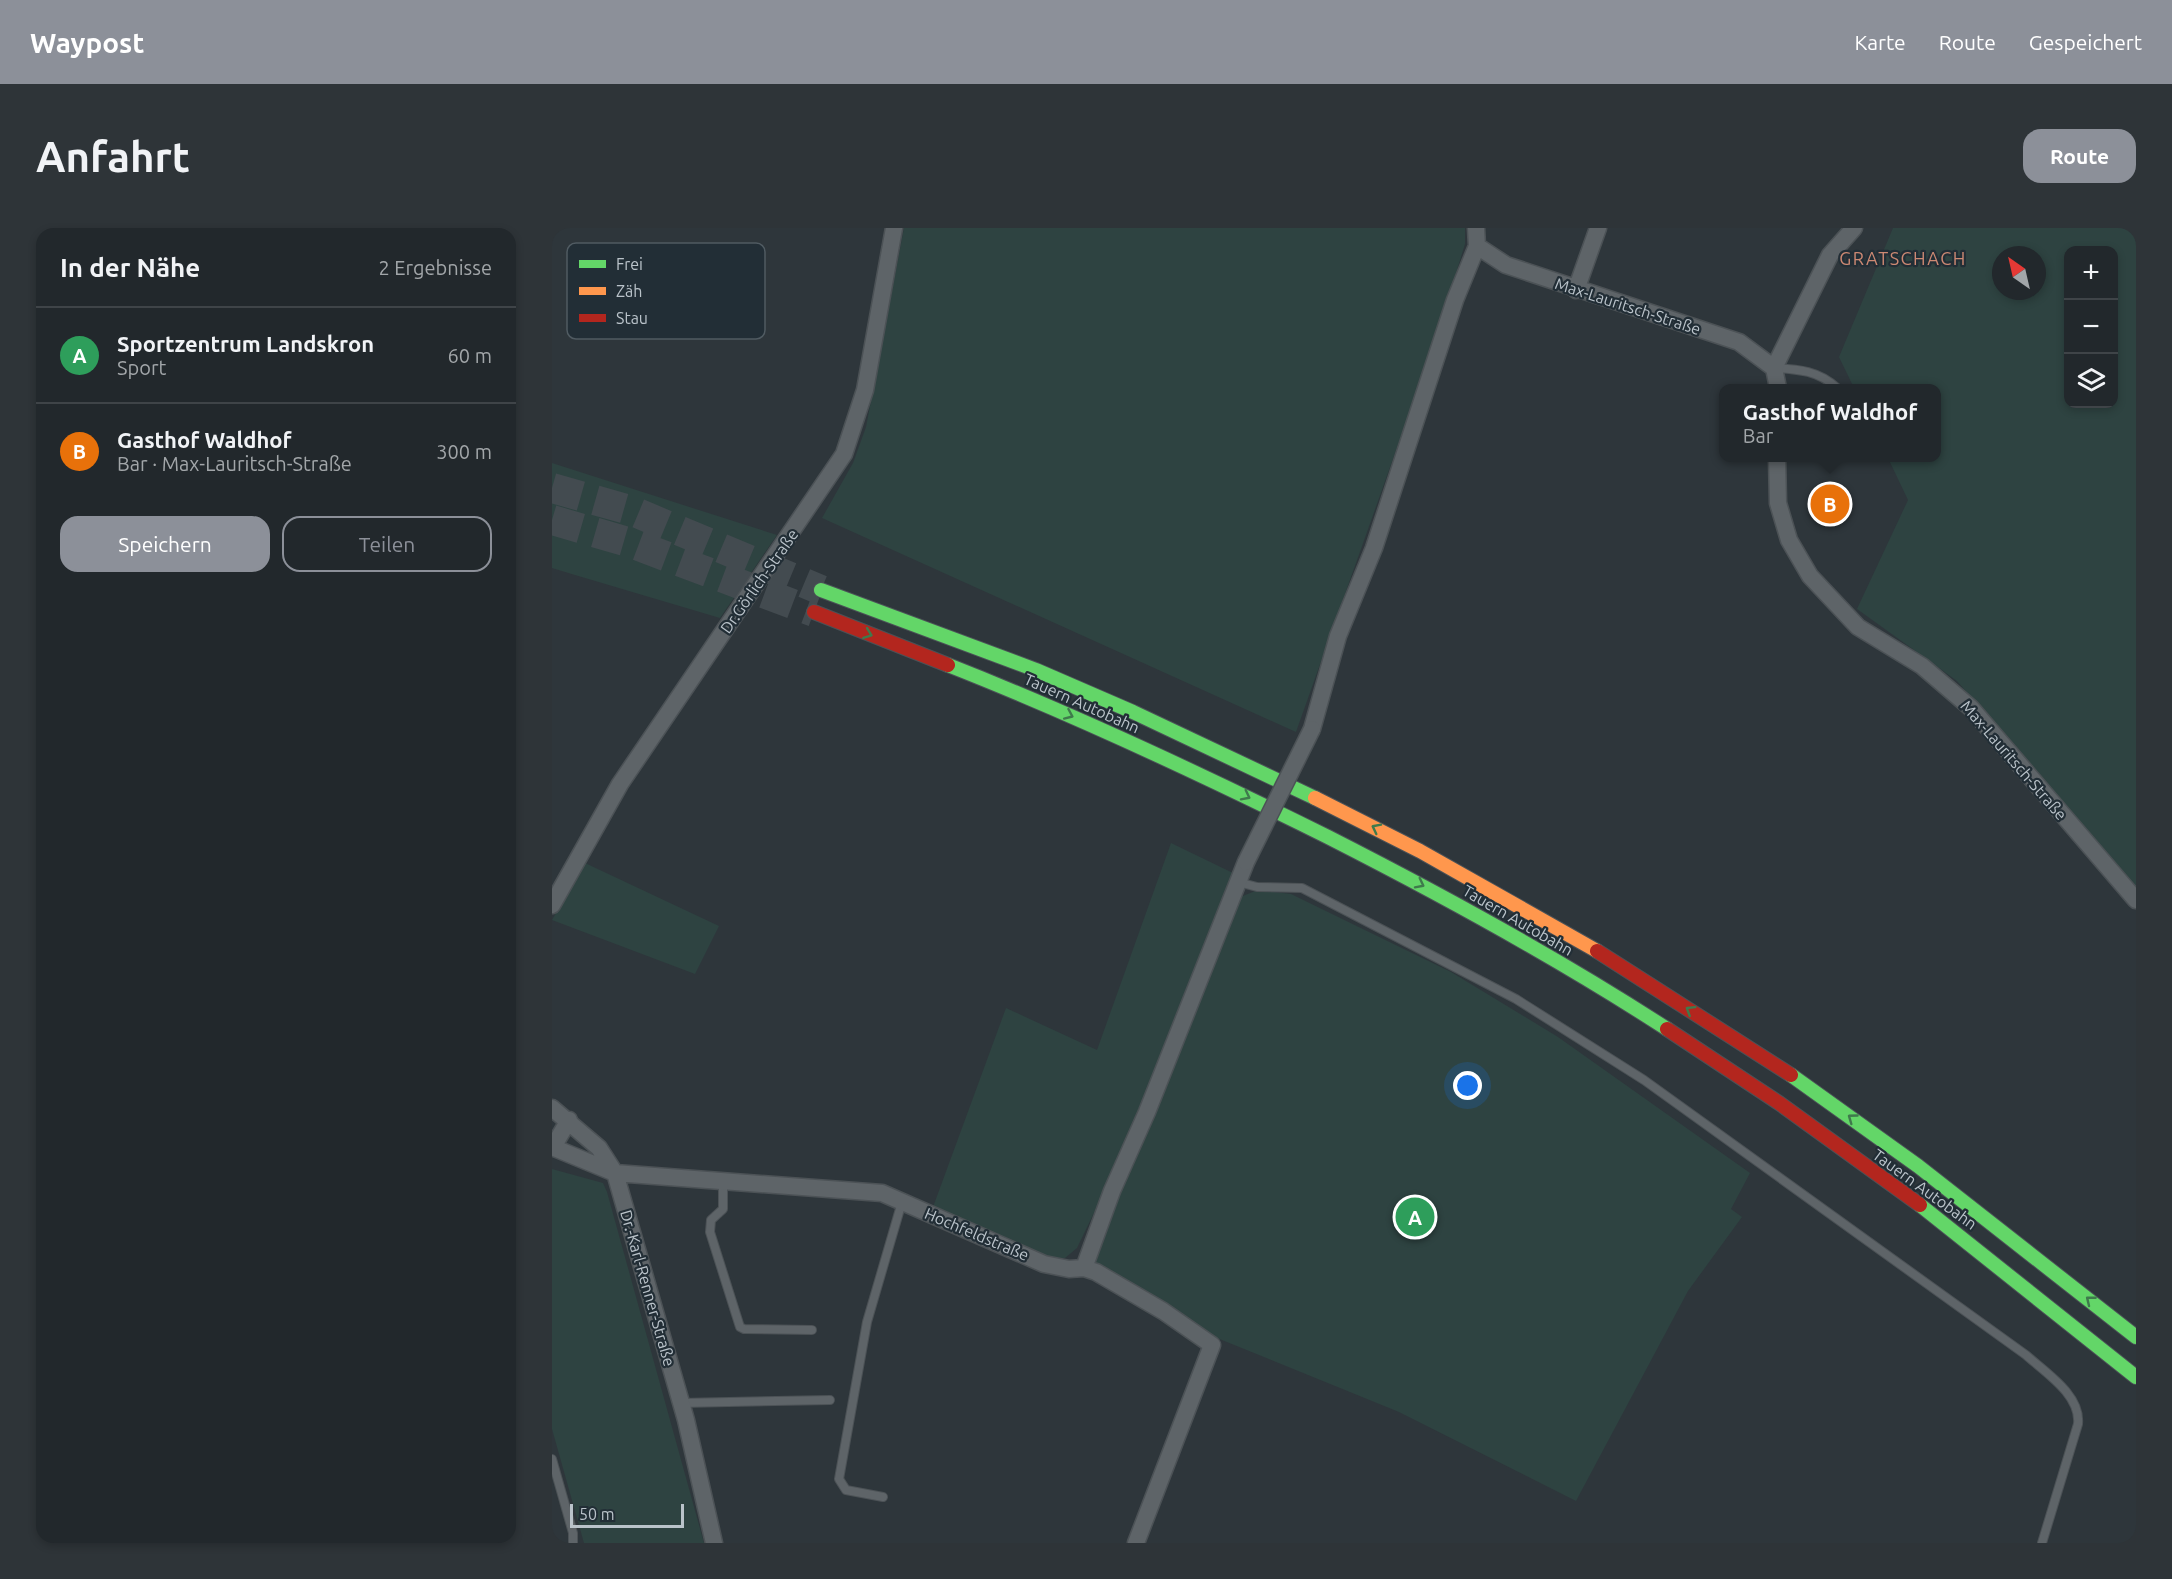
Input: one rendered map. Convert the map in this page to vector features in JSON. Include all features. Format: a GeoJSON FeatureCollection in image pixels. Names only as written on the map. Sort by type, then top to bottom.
{"type":"FeatureCollection","features":[{"type":"Feature","properties":{"kind":"highway","name":"Tauern Autobahn"},"geometry":{"type":"LineString","coordinates":[[822,590],[1043,673],[1238,758],[1432,857],[1611,960],[1784,1069],[1972,1205],[2136,1337]]}},
{"type":"Feature","properties":{"kind":"highway","name":"Tauern Autobahn"},"geometry":{"type":"LineString","coordinates":[[814,612],[1034,699],[1216,781],[1438,893],[1612,993],[1779,1103],[1952,1228],[2136,1377]]}},
{"type":"Feature","properties":{"kind":"street","name":"Dr.Görlich-Straße"},"geometry":{"type":"LineString","coordinates":[[552,905],[620,784],[844,454],[865,390],[894,228]]}},
{"type":"Feature","properties":{"kind":"street"},"geometry":{"type":"LineString","coordinates":[[1084,1268],[1112,1191],[1147,1112],[1246,862],[1312,729],[1338,636],[1374,548],[1455,300],[1477,246],[1476,228]]}},
{"type":"Feature","properties":{"kind":"street"},"geometry":{"type":"LineString","coordinates":[[1576,290],[1598,228]]}},
{"type":"Feature","properties":{"kind":"street"},"geometry":{"type":"LineString","coordinates":[[1777,384],[1774,368],[1830,255],[1854,228]]}},
{"type":"Feature","properties":{"kind":"street","name":"Max-Lauritsch-Straße"},"geometry":{"type":"LineString","coordinates":[[1477,246],[1506,266],[1739,342],[1774,368]]}},
{"type":"Feature","properties":{"kind":"street","name":"Max-Lauritsch-Straße"},"geometry":{"type":"LineString","coordinates":[[1777,462],[1778,503],[1789,540],[1810,576],[1858,627],[1922,666],[1971,708],[2136,900]]}},
{"type":"Feature","properties":{"kind":"street"},"geometry":{"type":"LineString","coordinates":[[552,1108],[569,1120],[599,1148],[615,1173]]}},
{"type":"Feature","properties":{"kind":"street"},"geometry":{"type":"LineString","coordinates":[[553,1147],[569,1120]]}},
{"type":"Feature","properties":{"kind":"street","name":"Hochfeldstraße"},"geometry":{"type":"LineString","coordinates":[[553,1147],[615,1173],[882,1193],[1044,1264],[1069,1269],[1084,1268],[1163,1311],[1212,1345],[1163,1474],[1142,1521],[1136,1543]]}},
{"type":"Feature","properties":{"kind":"street","name":"Dr.-Karl-Renner-Straße"},"geometry":{"type":"LineString","coordinates":[[615,1173],[681,1403],[714,1543]]}},
{"type":"Feature","properties":{"kind":"lane"},"geometry":{"type":"LineString","coordinates":[[1774,368],[1801,369],[1824,377],[1832,384]]}},
{"type":"Feature","properties":{"kind":"lane"},"geometry":{"type":"LineString","coordinates":[[1238,882],[1257,887],[1302,888],[1516,999],[1644,1080],[2026,1355],[2057,1383],[2074,1402],[2079,1413],[2078,1424],[2042,1543]]}},
{"type":"Feature","properties":{"kind":"lane"},"geometry":{"type":"LineString","coordinates":[[723,1181],[723,1209],[711,1220],[710,1232],[740,1327],[744,1329],[812,1330]]}},
{"type":"Feature","properties":{"kind":"lane"},"geometry":{"type":"LineString","coordinates":[[883,1497],[846,1490],[839,1479],[867,1322],[902,1202]]}},
{"type":"Feature","properties":{"kind":"lane"},"geometry":{"type":"LineString","coordinates":[[681,1403],[830,1400]]}},
{"type":"Feature","properties":{"kind":"lane"},"geometry":{"type":"LineString","coordinates":[[552,1459],[573,1533],[573,1543]]}},
{"type":"Feature","properties":{"kind":"green space"},"geometry":{"type":"Polygon","coordinates":[[[904,228],[1465,228],[1465,244],[1437,335],[1296,732],[822,518],[853,463],[866,427],[904,228]]]}},
{"type":"Feature","properties":{"kind":"green space"},"geometry":{"type":"Polygon","coordinates":[[[1893,228],[2136,228],[2136,890],[1957,681],[1857,609],[1908,500],[1890,462],[1941,462],[1941,384],[1852,384],[1839,357],[1893,228]]]}},
{"type":"Feature","properties":{"kind":"green space"},"geometry":{"type":"Polygon","coordinates":[[[552,463],[777,535],[720,618],[552,568],[552,463]]]}},
{"type":"Feature","properties":{"kind":"green space"},"geometry":{"type":"Polygon","coordinates":[[[1171,843],[1233,873],[1147,1103],[1077,1248],[1065,1258],[1051,1258],[933,1207],[1006,1008],[1097,1050],[1171,843]]]}},
{"type":"Feature","properties":{"kind":"green space"},"geometry":{"type":"Polygon","coordinates":[[[585,863],[719,926],[695,974],[552,920],[585,863]]]}},
{"type":"Feature","properties":{"kind":"green space"},"geometry":{"type":"Polygon","coordinates":[[[1258,890],[1291,894],[1451,972],[1558,1037],[1750,1173],[1731,1209],[1742,1217],[1688,1291],[1576,1501],[1399,1412],[1217,1338],[1086,1261],[1235,899],[1258,890]]]}},
{"type":"Feature","properties":{"kind":"green space"},"geometry":{"type":"Polygon","coordinates":[[[552,1169],[603,1183],[607,1192],[704,1543],[584,1543],[552,1429],[552,1169]]]}},
{"type":"Feature","properties":{"kind":"tunnel"},"geometry":{"type":"LineString","coordinates":[[552,488],[630,510],[821,590]]}},
{"type":"Feature","properties":{"kind":"tunnel"},"geometry":{"type":"LineString","coordinates":[[552,520],[628,542],[814,612]]}},
{"type":"Feature","properties":{"kind":"traffic: fast"},"geometry":{"type":"LineString","coordinates":[[821,590],[1036,670],[1133,712],[1315,798]]}},
{"type":"Feature","properties":{"kind":"traffic: fast"},"geometry":{"type":"LineString","coordinates":[[948,665],[1140,747],[1328,837],[1500,928],[1667,1029]]}},
{"type":"Feature","properties":{"kind":"traffic: fast"},"geometry":{"type":"LineString","coordinates":[[1791,1075],[1918,1166],[2136,1337]]}},
{"type":"Feature","properties":{"kind":"traffic: fast"},"geometry":{"type":"LineString","coordinates":[[1920,1205],[2136,1377]]}},
{"type":"Feature","properties":{"kind":"traffic: slow"},"geometry":{"type":"LineString","coordinates":[[1315,798],[1420,851],[1597,951]]}},
{"type":"Feature","properties":{"kind":"traffic: jam"},"geometry":{"type":"LineString","coordinates":[[814,612],[948,665]]}},
{"type":"Feature","properties":{"kind":"traffic: jam"},"geometry":{"type":"LineString","coordinates":[[1597,951],[1791,1075]]}},
{"type":"Feature","properties":{"kind":"traffic: jam"},"geometry":{"type":"LineString","coordinates":[[1667,1029],[1779,1103],[1920,1205]]}},
{"type":"Feature","properties":{"kind":"place","name":"Gasthof Waldhof"},"geometry":{"type":"Point","coordinates":[1830,504]}},
{"type":"Feature","properties":{"kind":"place","name":"Sportzentrum Landskron"},"geometry":{"type":"Point","coordinates":[1415,1217]}},
{"type":"Feature","properties":{"kind":"district","name":"GRATSCHACH"},"geometry":{"type":"Point","coordinates":[1903,259]}}]}
